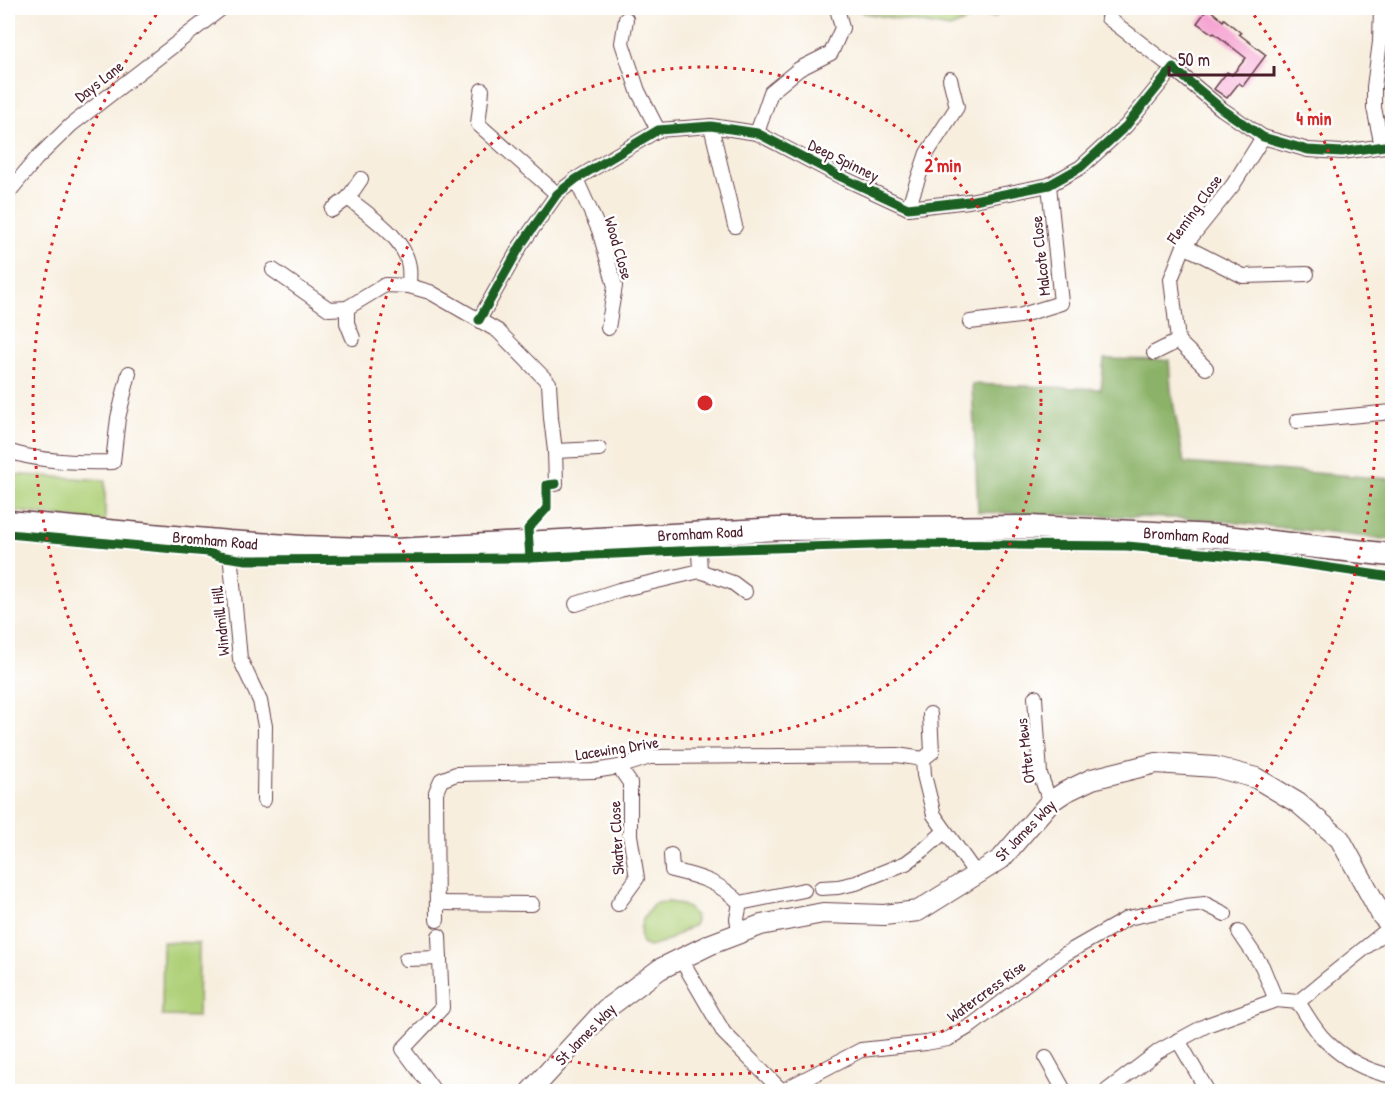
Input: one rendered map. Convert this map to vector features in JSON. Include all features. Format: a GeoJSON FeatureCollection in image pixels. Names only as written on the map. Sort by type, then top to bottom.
{"type":"FeatureCollection","features":[{"type":"Feature","properties":{"kind":"main road","name":"Bromham Road"},"geometry":{"type":"LineString","coordinates":[[8,522],[303,548],[396,550],[779,529],[1030,527],[1216,536],[1392,555]]}},
{"type":"Feature","properties":{"kind":"street","name":"Days Lane"},"geometry":{"type":"LineString","coordinates":[[8,193],[36,159],[71,125],[222,8]]}},
{"type":"Feature","properties":{"kind":"street"},"geometry":{"type":"LineString","coordinates":[[757,133],[771,92],[800,69],[831,53],[842,28],[837,8]]}},
{"type":"Feature","properties":{"kind":"street"},"geometry":{"type":"LineString","coordinates":[[1108,18],[1222,109],[1263,136],[1308,150],[1342,153],[1387,146],[1374,108],[1381,8]]}},
{"type":"Feature","properties":{"kind":"street"},"geometry":{"type":"LineString","coordinates":[[626,19],[622,43],[638,91],[658,130]]}},
{"type":"Feature","properties":{"kind":"street"},"geometry":{"type":"LineString","coordinates":[[950,79],[957,107],[927,153],[908,208],[969,201],[1049,185],[1081,167],[1126,126],[1173,68]]}},
{"type":"Feature","properties":{"kind":"street"},"geometry":{"type":"LineString","coordinates":[[482,90],[478,124],[557,194]]}},
{"type":"Feature","properties":{"kind":"street"},"geometry":{"type":"LineString","coordinates":[[711,126],[735,226]]}},
{"type":"Feature","properties":{"kind":"street","name":"Deep Spinney"},"geometry":{"type":"LineString","coordinates":[[479,320],[521,245],[557,194],[576,179],[658,130],[711,126],[757,133],[841,177],[908,208]]}},
{"type":"Feature","properties":{"kind":"street","name":"Fleming Close"},"geometry":{"type":"LineString","coordinates":[[1178,341],[1171,279],[1184,246],[1233,185],[1263,136]]}},
{"type":"Feature","properties":{"kind":"street"},"geometry":{"type":"LineString","coordinates":[[332,210],[348,198],[361,179]]}},
{"type":"Feature","properties":{"kind":"street","name":"Wood Close"},"geometry":{"type":"LineString","coordinates":[[576,179],[599,230],[615,286],[608,328]]}},
{"type":"Feature","properties":{"kind":"street","name":"Malcote Close"},"geometry":{"type":"LineString","coordinates":[[970,322],[1019,316],[1061,303],[1049,185]]}},
{"type":"Feature","properties":{"kind":"street"},"geometry":{"type":"LineString","coordinates":[[348,198],[387,230],[401,246],[409,266],[409,286]]}},
{"type":"Feature","properties":{"kind":"street"},"geometry":{"type":"LineString","coordinates":[[1184,246],[1243,276],[1307,274]]}},
{"type":"Feature","properties":{"kind":"street"},"geometry":{"type":"LineString","coordinates":[[273,270],[329,309],[347,308],[385,285],[409,286],[430,292],[498,331],[549,383],[556,484]]}},
{"type":"Feature","properties":{"kind":"street"},"geometry":{"type":"LineString","coordinates":[[347,308],[347,323],[353,338]]}},
{"type":"Feature","properties":{"kind":"street"},"geometry":{"type":"LineString","coordinates":[[1154,353],[1178,341],[1206,368]]}},
{"type":"Feature","properties":{"kind":"street"},"geometry":{"type":"LineString","coordinates":[[8,451],[21,456],[113,462],[118,417],[129,374]]}},
{"type":"Feature","properties":{"kind":"street"},"geometry":{"type":"LineString","coordinates":[[1297,421],[1392,412]]}},
{"type":"Feature","properties":{"kind":"street"},"geometry":{"type":"LineString","coordinates":[[555,451],[598,449]]}},
{"type":"Feature","properties":{"kind":"street"},"geometry":{"type":"LineString","coordinates":[[698,533],[700,571]]}},
{"type":"Feature","properties":{"kind":"street","name":"Windmill Hill"},"geometry":{"type":"LineString","coordinates":[[230,542],[240,659],[260,701],[265,726],[264,800]]}},
{"type":"Feature","properties":{"kind":"street"},"geometry":{"type":"LineString","coordinates":[[576,604],[619,590],[700,571],[733,583],[746,592]]}},
{"type":"Feature","properties":{"kind":"street","name":"Otter Mews"},"geometry":{"type":"LineString","coordinates":[[1035,697],[1040,774],[1050,802]]}},
{"type":"Feature","properties":{"kind":"street"},"geometry":{"type":"LineString","coordinates":[[930,714],[932,752],[923,759],[926,786],[934,815],[976,874]]}},
{"type":"Feature","properties":{"kind":"street","name":"Lacewing Drive"},"geometry":{"type":"LineString","coordinates":[[437,920],[436,792],[441,780],[456,774],[594,771],[619,767],[650,757],[897,755],[923,759]]}},
{"type":"Feature","properties":{"kind":"street","name":"St James Way"},"geometry":{"type":"LineString","coordinates":[[530,1092],[606,1009],[660,969],[711,944],[761,925],[824,913],[884,915],[918,911],[1001,859],[1050,802],[1065,792],[1092,779],[1156,763],[1215,767],[1256,778],[1298,803],[1340,839],[1382,916],[1392,926]]}},
{"type":"Feature","properties":{"kind":"street","name":"Skater Close"},"geometry":{"type":"LineString","coordinates":[[618,904],[638,878],[630,835],[630,783],[619,767]]}},
{"type":"Feature","properties":{"kind":"street"},"geometry":{"type":"LineString","coordinates":[[820,888],[856,883],[906,863],[945,831]]}},
{"type":"Feature","properties":{"kind":"street"},"geometry":{"type":"LineString","coordinates":[[671,855],[672,870],[711,880],[728,891],[740,903]]}},
{"type":"Feature","properties":{"kind":"street"},"geometry":{"type":"LineString","coordinates":[[740,903],[804,890]]}},
{"type":"Feature","properties":{"kind":"street"},"geometry":{"type":"LineString","coordinates":[[437,903],[532,904]]}},
{"type":"Feature","properties":{"kind":"street"},"geometry":{"type":"LineString","coordinates":[[740,903],[737,918],[740,933]]}},
{"type":"Feature","properties":{"kind":"street","name":"Watercress Rise"},"geometry":{"type":"LineString","coordinates":[[681,959],[724,1033],[782,1091],[861,1050],[948,1039],[972,1025],[1065,954],[1128,918],[1205,904],[1225,914]]}},
{"type":"Feature","properties":{"kind":"street"},"geometry":{"type":"LineString","coordinates":[[1105,1092],[1159,1050],[1207,1025],[1276,1000],[1298,1002],[1392,926]]}},
{"type":"Feature","properties":{"kind":"street"},"geometry":{"type":"LineString","coordinates":[[1239,932],[1262,966],[1276,1000]]}},
{"type":"Feature","properties":{"kind":"street"},"geometry":{"type":"LineString","coordinates":[[435,1092],[403,1049],[442,1008],[439,936]]}},
{"type":"Feature","properties":{"kind":"street"},"geometry":{"type":"LineString","coordinates":[[406,959],[440,958]]}},
{"type":"Feature","properties":{"kind":"street"},"geometry":{"type":"LineString","coordinates":[[1298,1002],[1324,1040],[1339,1052],[1375,1073],[1392,1076]]}},
{"type":"Feature","properties":{"kind":"street"},"geometry":{"type":"LineString","coordinates":[[1178,1040],[1208,1092]]}},
{"type":"Feature","properties":{"kind":"street"},"geometry":{"type":"LineString","coordinates":[[1046,1058],[1065,1092]]}},
{"type":"Feature","properties":{"kind":"green space"},"geometry":{"type":"Polygon","coordinates":[[[858,8],[1003,8],[995,17],[980,15],[950,28],[864,13],[858,8]]]}},
{"type":"Feature","properties":{"kind":"green space"},"geometry":{"type":"Polygon","coordinates":[[[1104,359],[1169,360],[1171,390],[1184,463],[1392,479],[1392,540],[1204,519],[978,512],[972,384],[1101,389],[1104,359]]]}},
{"type":"Feature","properties":{"kind":"green space"},"geometry":{"type":"Polygon","coordinates":[[[8,474],[105,480],[105,522],[8,510],[8,474]]]}},
{"type":"Feature","properties":{"kind":"green space"},"geometry":{"type":"Polygon","coordinates":[[[669,902],[689,909],[696,920],[694,925],[663,943],[649,947],[642,944],[640,932],[647,913],[655,903],[669,902]]]}},
{"type":"Feature","properties":{"kind":"green space"},"geometry":{"type":"Polygon","coordinates":[[[163,942],[199,943],[198,1017],[162,1016],[163,942]]]}},
{"type":"Feature","properties":{"kind":"building"},"geometry":{"type":"Polygon","coordinates":[[[1208,8],[1266,55],[1243,86],[1239,83],[1227,98],[1214,89],[1227,72],[1232,75],[1246,58],[1197,23],[1208,8]]]}},
{"type":"Feature","properties":{"kind":"cycle path"},"geometry":{"type":"LineString","coordinates":[[479,320],[521,245],[557,194],[576,179],[658,130],[711,126],[757,133],[841,177],[908,208],[969,201],[1049,185],[1081,167],[1126,126],[1173,68],[1222,109],[1263,137],[1308,150],[1342,152],[1392,145]]}},
{"type":"Feature","properties":{"kind":"cycle path"},"geometry":{"type":"LineString","coordinates":[[530,558],[528,529],[547,508],[547,485],[556,484]]}},
{"type":"Feature","properties":{"kind":"cycle path"},"geometry":{"type":"LineString","coordinates":[[8,534],[208,552],[246,560],[530,558],[907,544],[1127,546],[1276,560],[1392,577]]}}]}
